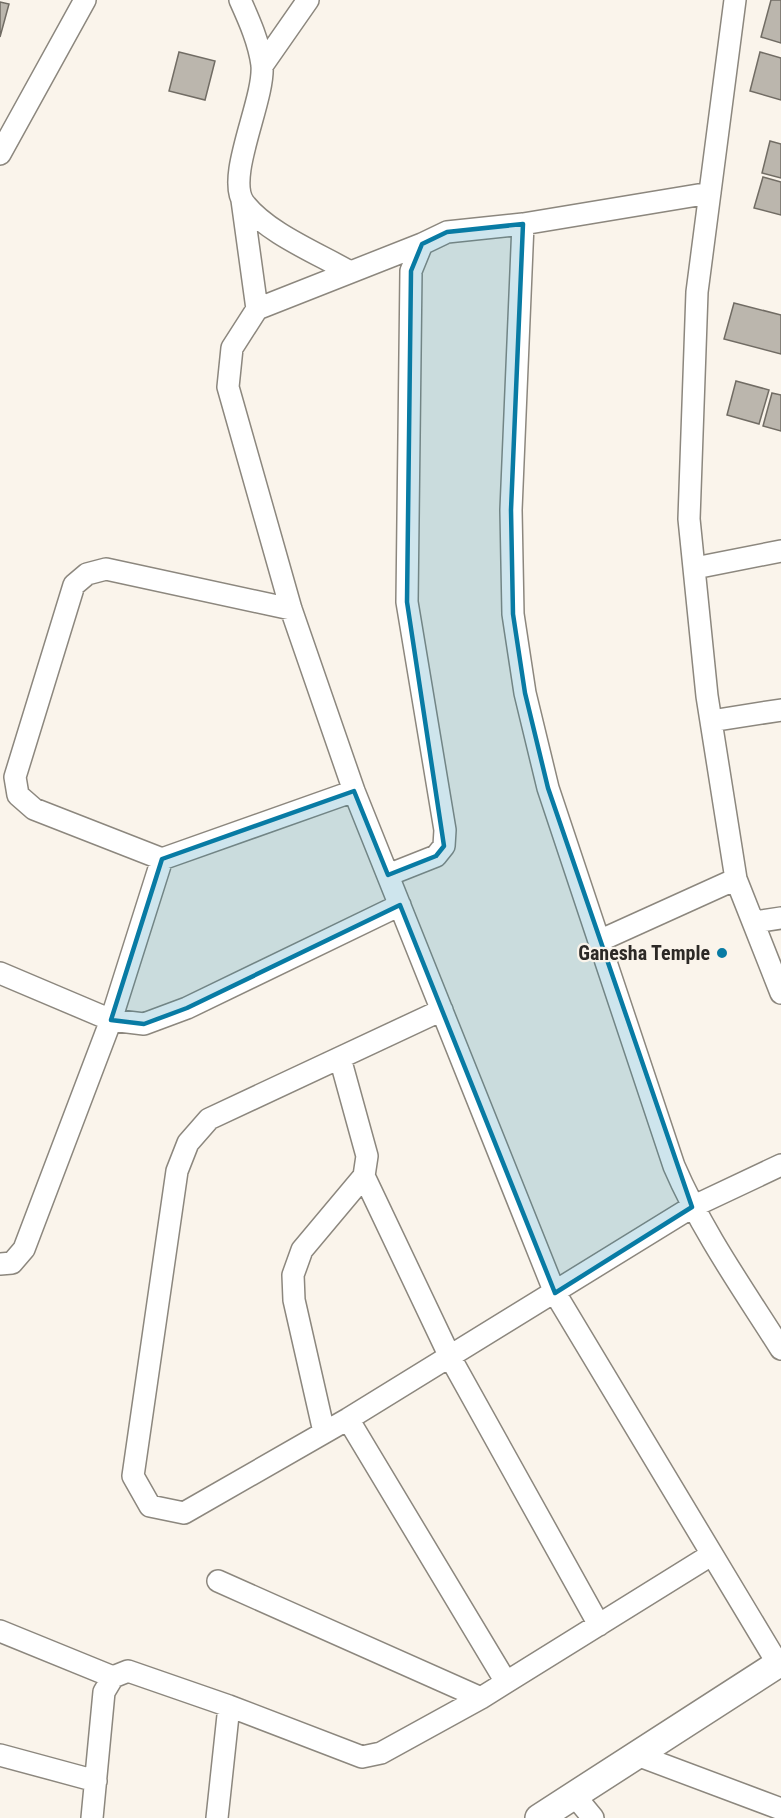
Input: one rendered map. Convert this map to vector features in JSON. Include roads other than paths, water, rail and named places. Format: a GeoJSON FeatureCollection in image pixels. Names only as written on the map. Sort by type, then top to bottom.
{"type":"FeatureCollection","features":[{"type":"Feature","properties":{"kind":"street"},"geometry":{"type":"LineString","coordinates":[[0,154],[85,0]]}},
{"type":"Feature","properties":{"kind":"street"},"geometry":{"type":"LineString","coordinates":[[240,0],[253,28],[262,66],[257,102],[238,174],[257,309]]}},
{"type":"Feature","properties":{"kind":"street"},"geometry":{"type":"LineString","coordinates":[[262,66],[308,0]]}},
{"type":"Feature","properties":{"kind":"street"},"geometry":{"type":"LineString","coordinates":[[735,0],[698,292],[690,519],[711,721],[736,879],[781,993]]}},
{"type":"Feature","properties":{"kind":"street"},"geometry":{"type":"LineString","coordinates":[[539,1818],[780,1663],[711,1555],[555,1293],[354,791],[291,609],[228,387],[232,348],[257,309],[447,232],[523,224],[710,194]]}},
{"type":"Feature","properties":{"kind":"street"},"geometry":{"type":"LineString","coordinates":[[242,200],[261,221],[350,272]]}},
{"type":"Feature","properties":{"kind":"street"},"geometry":{"type":"LineString","coordinates":[[523,224],[511,510],[513,614],[525,693],[548,788],[674,1166],[692,1207],[781,1349]]}},
{"type":"Feature","properties":{"kind":"street"},"geometry":{"type":"LineString","coordinates":[[388,875],[436,856],[444,846],[445,830],[407,602],[411,271],[422,244]]}},
{"type":"Feature","properties":{"kind":"street"},"geometry":{"type":"LineString","coordinates":[[695,568],[781,551]]}},
{"type":"Feature","properties":{"kind":"street"},"geometry":{"type":"LineString","coordinates":[[291,609],[106,569],[87,574],[74,585],[15,777],[18,795],[34,809],[162,858],[354,791]]}},
{"type":"Feature","properties":{"kind":"street"},"geometry":{"type":"LineString","coordinates":[[711,721],[781,710]]}},
{"type":"Feature","properties":{"kind":"street"},"geometry":{"type":"LineString","coordinates":[[0,1264],[12,1263],[24,1249],[111,1020],[162,858]]}},
{"type":"Feature","properties":{"kind":"street"},"geometry":{"type":"LineString","coordinates":[[599,941],[736,879]]}},
{"type":"Feature","properties":{"kind":"street"},"geometry":{"type":"LineString","coordinates":[[0,973],[111,1020],[144,1024],[187,1008],[400,905]]}},
{"type":"Feature","properties":{"kind":"street"},"geometry":{"type":"LineString","coordinates":[[754,922],[781,918]]}},
{"type":"Feature","properties":{"kind":"street"},"geometry":{"type":"LineString","coordinates":[[442,1010],[209,1119],[188,1143],[177,1171],[133,1476],[150,1506],[184,1514],[348,1419],[692,1207],[781,1165]]}},
{"type":"Feature","properties":{"kind":"street"},"geometry":{"type":"LineString","coordinates":[[324,1432],[294,1300],[293,1275],[302,1250],[364,1176],[367,1156],[340,1058]]}},
{"type":"Feature","properties":{"kind":"street"},"geometry":{"type":"LineString","coordinates":[[364,1176],[450,1357],[599,1625]]}},
{"type":"Feature","properties":{"kind":"street"},"geometry":{"type":"LineString","coordinates":[[348,1419],[506,1682]]}},
{"type":"Feature","properties":{"kind":"street"},"geometry":{"type":"LineString","coordinates":[[92,1818],[104,1692],[113,1677],[128,1671],[229,1706],[362,1757],[381,1753],[481,1698],[711,1555]]}},
{"type":"Feature","properties":{"kind":"street"},"geometry":{"type":"LineString","coordinates":[[218,1581],[481,1698]]}},
{"type":"Feature","properties":{"kind":"street"},"geometry":{"type":"LineString","coordinates":[[0,1630],[113,1677]]}},
{"type":"Feature","properties":{"kind":"street"},"geometry":{"type":"LineString","coordinates":[[217,1818],[229,1706]]}},
{"type":"Feature","properties":{"kind":"street"},"geometry":{"type":"LineString","coordinates":[[0,1755],[96,1781]]}},
{"type":"Feature","properties":{"kind":"street"},"geometry":{"type":"LineString","coordinates":[[637,1755],[781,1809]]}},
{"type":"Feature","properties":{"kind":"street"},"geometry":{"type":"LineString","coordinates":[[574,1795],[593,1818]]}},
{"type":"Feature","properties":{"kind":"place","name":"Ganesha Temple"},"geometry":{"type":"Point","coordinates":[722,953]}}]}
